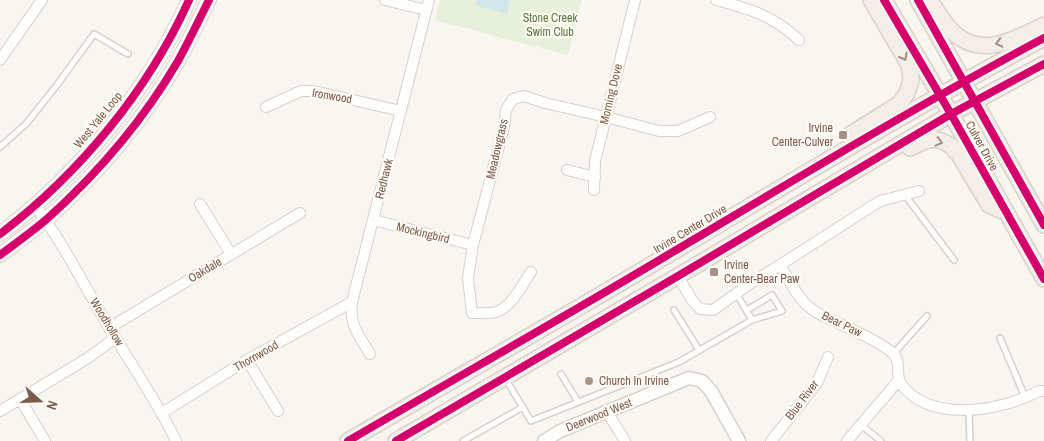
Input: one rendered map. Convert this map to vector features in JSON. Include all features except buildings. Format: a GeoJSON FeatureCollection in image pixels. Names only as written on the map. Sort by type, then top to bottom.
{"type":"FeatureCollection","features":[{"type":"Feature","properties":{"kind":"main road","name":"West Yale Loop"},"geometry":{"type":"LineString","coordinates":[[0,234],[35,205],[78,164],[99,139],[138,90],[189,0]]}},
{"type":"Feature","properties":{"kind":"main road"},"geometry":{"type":"LineString","coordinates":[[0,255],[46,220],[91,175],[137,121],[177,62],[209,0]]}},
{"type":"Feature","properties":{"kind":"main road"},"geometry":{"type":"LineString","coordinates":[[792,180],[796,166],[899,104],[907,93],[911,80],[909,65],[871,0]]}},
{"type":"Feature","properties":{"kind":"main road","name":"Culver Drive"},"geometry":{"type":"LineString","coordinates":[[884,0],[1044,279]]}},
{"type":"Feature","properties":{"kind":"main road","name":"Culver Drive"},"geometry":{"type":"LineString","coordinates":[[918,0],[1044,225]]}},
{"type":"Feature","properties":{"kind":"main road"},"geometry":{"type":"LineString","coordinates":[[930,0],[946,25],[961,39],[974,45],[998,44],[1020,37],[1044,25]]}},
{"type":"Feature","properties":{"kind":"main road","name":"Irvine Center Drive"},"geometry":{"type":"LineString","coordinates":[[348,441],[665,257],[792,180],[964,81],[1044,38]]}},
{"type":"Feature","properties":{"kind":"main road"},"geometry":{"type":"LineString","coordinates":[[396,441],[951,114],[1044,64]]}},
{"type":"Feature","properties":{"kind":"main road"},"geometry":{"type":"LineString","coordinates":[[893,149],[912,148],[926,141],[942,141],[959,155],[989,205],[1007,213]]}},
{"type":"Feature","properties":{"kind":"street"},"geometry":{"type":"LineString","coordinates":[[0,60],[42,0]]}},
{"type":"Feature","properties":{"kind":"street"},"geometry":{"type":"LineString","coordinates":[[385,0],[428,5]]}},
{"type":"Feature","properties":{"kind":"street","name":"Morning Dove"},"geometry":{"type":"LineString","coordinates":[[594,190],[595,161],[635,0]]}},
{"type":"Feature","properties":{"kind":"street"},"geometry":{"type":"LineString","coordinates":[[719,0],[772,18],[799,40]]}},
{"type":"Feature","properties":{"kind":"street","name":"Redhawk"},"geometry":{"type":"LineString","coordinates":[[370,354],[352,323],[350,313],[428,5]]}},
{"type":"Feature","properties":{"kind":"street","name":"Ironwood"},"geometry":{"type":"LineString","coordinates":[[266,107],[301,92],[314,91],[401,111]]}},
{"type":"Feature","properties":{"kind":"street","name":"Meadowgrass"},"geometry":{"type":"LineString","coordinates":[[531,272],[505,307],[498,311],[472,313],[468,278],[473,245],[504,127],[506,110],[513,99],[524,96],[544,103],[659,131],[678,131],[710,117]]}},
{"type":"Feature","properties":{"kind":"street"},"geometry":{"type":"LineString","coordinates":[[567,170],[594,177]]}},
{"type":"Feature","properties":{"kind":"street"},"geometry":{"type":"LineString","coordinates":[[678,276],[692,300],[700,308],[713,310],[736,293],[880,201],[919,191]]}},
{"type":"Feature","properties":{"kind":"street"},"geometry":{"type":"LineString","coordinates":[[200,204],[231,254]]}},
{"type":"Feature","properties":{"kind":"street","name":"Woodhollow"},"geometry":{"type":"LineString","coordinates":[[35,205],[46,220],[115,338],[162,413],[176,441]]}},
{"type":"Feature","properties":{"kind":"street","name":"Oakdale"},"geometry":{"type":"LineString","coordinates":[[109,328],[300,213]]}},
{"type":"Feature","properties":{"kind":"street","name":"Mockingbird"},"geometry":{"type":"LineString","coordinates":[[373,220],[473,245]]}},
{"type":"Feature","properties":{"kind":"street","name":"Bear Paw"},"geometry":{"type":"LineString","coordinates":[[780,265],[799,296],[809,307],[874,340],[894,353]]}},
{"type":"Feature","properties":{"kind":"street","name":"Thornwood"},"geometry":{"type":"LineString","coordinates":[[162,413],[247,360],[352,302]]}},
{"type":"Feature","properties":{"kind":"street"},"geometry":{"type":"LineString","coordinates":[[0,411],[88,358],[115,338]]}},
{"type":"Feature","properties":{"kind":"street"},"geometry":{"type":"LineString","coordinates":[[894,353],[899,368],[899,380],[908,393],[943,409],[979,410],[1008,404],[1039,391],[1044,391]]}},
{"type":"Feature","properties":{"kind":"street","name":"Blue River"},"geometry":{"type":"LineString","coordinates":[[771,441],[817,383],[828,357]]}},
{"type":"Feature","properties":{"kind":"street"},"geometry":{"type":"LineString","coordinates":[[247,360],[278,411]]}},
{"type":"Feature","properties":{"kind":"street","name":"Deerwood West"},"geometry":{"type":"LineString","coordinates":[[544,441],[560,431],[688,378],[702,381],[711,391],[739,441]]}},
{"type":"Feature","properties":{"kind":"street"},"geometry":{"type":"LineString","coordinates":[[847,441],[899,380]]}},
{"type":"Feature","properties":{"kind":"street"},"geometry":{"type":"LineString","coordinates":[[20,399],[45,441]]}},
{"type":"Feature","properties":{"kind":"street"},"geometry":{"type":"LineString","coordinates":[[607,412],[625,441]]}},
{"type":"Feature","properties":{"kind":"lane"},"geometry":{"type":"LineString","coordinates":[[0,147],[26,124],[94,34],[128,54]]}},
{"type":"Feature","properties":{"kind":"lane"},"geometry":{"type":"LineString","coordinates":[[904,195],[954,260]]}},
{"type":"Feature","properties":{"kind":"lane"},"geometry":{"type":"LineString","coordinates":[[736,293],[752,320]]}},
{"type":"Feature","properties":{"kind":"lane"},"geometry":{"type":"LineString","coordinates":[[505,378],[531,422],[679,362],[752,320],[782,311],[772,295],[747,310]]}},
{"type":"Feature","properties":{"kind":"lane"},"geometry":{"type":"LineString","coordinates":[[674,310],[699,350]]}},
{"type":"Feature","properties":{"kind":"lane"},"geometry":{"type":"LineString","coordinates":[[894,353],[928,316]]}},
{"type":"Feature","properties":{"kind":"lane"},"geometry":{"type":"LineString","coordinates":[[1000,338],[1025,397]]}},
{"type":"Feature","properties":{"kind":"lane"},"geometry":{"type":"LineString","coordinates":[[561,374],[578,402]]}},
{"type":"Feature","properties":{"kind":"lane"},"geometry":{"type":"LineString","coordinates":[[463,441],[522,407]]}},
{"type":"Feature","properties":{"kind":"lane"},"geometry":{"type":"LineString","coordinates":[[969,409],[970,441]]}},
{"type":"Feature","properties":{"kind":"lane"},"geometry":{"type":"LineString","coordinates":[[861,425],[881,441]]}},
{"type":"Feature","properties":{"kind":"green space","name":"Stone Creek Swim Club"},"geometry":{"type":"Polygon","coordinates":[[[440,0],[582,0],[568,55],[435,20],[440,0]]]}},
{"type":"Feature","properties":{"kind":"water"},"geometry":{"type":"Polygon","coordinates":[[[477,0],[510,0],[507,14],[476,6],[477,0]]]}},
{"type":"Feature","properties":{"kind":"cycle path"},"geometry":{"type":"LineString","coordinates":[[0,234],[57,185],[109,129],[153,67],[189,0]]}},
{"type":"Feature","properties":{"kind":"cycle path"},"geometry":{"type":"LineString","coordinates":[[0,255],[67,201],[119,144],[165,83],[209,0]]}},
{"type":"Feature","properties":{"kind":"cycle path"},"geometry":{"type":"LineString","coordinates":[[884,0],[1044,279]]}},
{"type":"Feature","properties":{"kind":"cycle path"},"geometry":{"type":"LineString","coordinates":[[918,0],[1044,225]]}},
{"type":"Feature","properties":{"kind":"cycle path"},"geometry":{"type":"LineString","coordinates":[[348,441],[587,303],[901,117],[1044,38]]}},
{"type":"Feature","properties":{"kind":"cycle path"},"geometry":{"type":"LineString","coordinates":[[396,441],[951,114],[1044,64]]}},
{"type":"Feature","properties":{"kind":"place","name":"Irvine Center-Culver"},"geometry":{"type":"Point","coordinates":[843,135]}},
{"type":"Feature","properties":{"kind":"place","name":"Irvine Center-Bear Paw"},"geometry":{"type":"Point","coordinates":[714,272]}},
{"type":"Feature","properties":{"kind":"place","name":"Church In Irvine"},"geometry":{"type":"Point","coordinates":[589,381]}}]}
